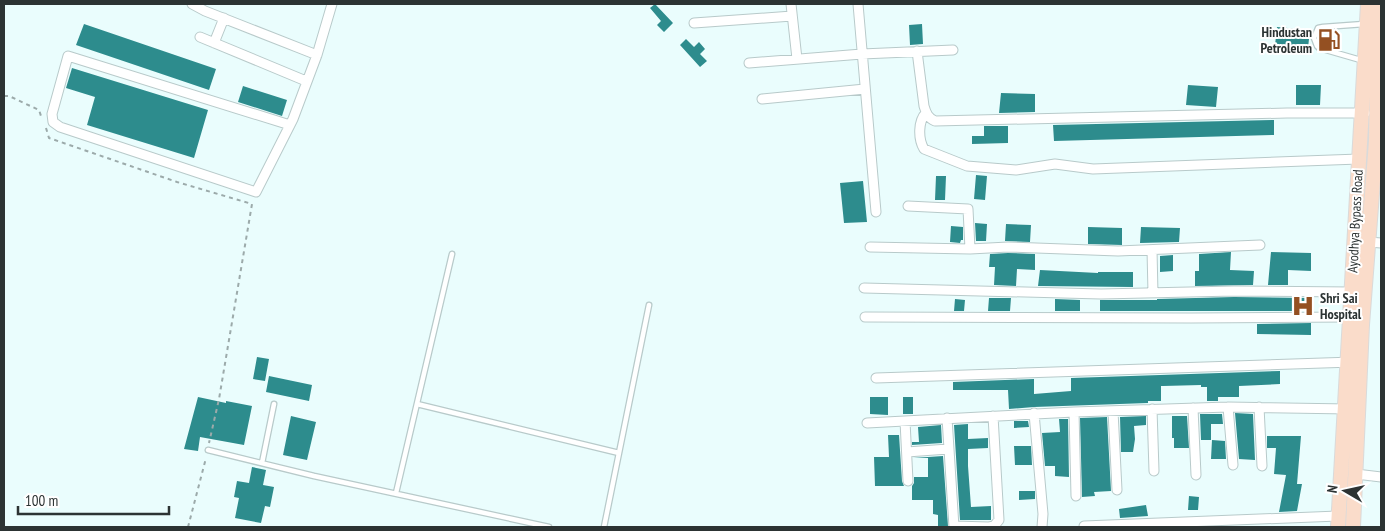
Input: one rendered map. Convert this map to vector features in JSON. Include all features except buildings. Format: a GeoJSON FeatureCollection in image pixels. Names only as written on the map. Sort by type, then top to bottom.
{"type":"FeatureCollection","features":[{"type":"Feature","properties":{"kind":"main road","name":"Ayodhya Bypass Road"},"geometry":{"type":"LineString","coordinates":[[1368,4],[1374,24]]}},
{"type":"Feature","properties":{"kind":"main road","name":"Ayodhya Bypass Road"},"geometry":{"type":"LineString","coordinates":[[1353,527],[1358,408],[1354,362],[1355,228],[1362,114],[1371,62],[1374,24],[1381,8]]}},
{"type":"Feature","properties":{"kind":"main road","name":"Ayodhya Bypass Road"},"geometry":{"type":"LineString","coordinates":[[1354,305],[1373,238],[1376,113],[1371,62]]}},
{"type":"Feature","properties":{"kind":"main road"},"geometry":{"type":"LineString","coordinates":[[1355,228],[1373,238]]}},
{"type":"Feature","properties":{"kind":"main road","name":"Ayodhya Bypass Road"},"geometry":{"type":"LineString","coordinates":[[1338,522],[1344,409],[1354,362]]}},
{"type":"Feature","properties":{"kind":"street"},"geometry":{"type":"LineString","coordinates":[[192,4],[197,8],[317,55]]}},
{"type":"Feature","properties":{"kind":"street"},"geometry":{"type":"LineString","coordinates":[[290,125],[68,56],[52,114],[53,122],[60,127],[256,192],[290,125],[317,55],[332,4]]}},
{"type":"Feature","properties":{"kind":"street"},"geometry":{"type":"LineString","coordinates":[[791,4],[797,59]]}},
{"type":"Feature","properties":{"kind":"street"},"geometry":{"type":"LineString","coordinates":[[858,4],[876,212]]}},
{"type":"Feature","properties":{"kind":"street"},"geometry":{"type":"LineString","coordinates":[[694,23],[792,16]]}},
{"type":"Feature","properties":{"kind":"street"},"geometry":{"type":"LineString","coordinates":[[214,43],[224,18]]}},
{"type":"Feature","properties":{"kind":"street"},"geometry":{"type":"LineString","coordinates":[[200,37],[306,81]]}},
{"type":"Feature","properties":{"kind":"street"},"geometry":{"type":"LineString","coordinates":[[749,63],[862,54],[953,50]]}},
{"type":"Feature","properties":{"kind":"street"},"geometry":{"type":"LineString","coordinates":[[917,51],[924,106],[926,113],[935,121],[1287,113],[1376,113]]}},
{"type":"Feature","properties":{"kind":"street"},"geometry":{"type":"LineString","coordinates":[[762,99],[864,89]]}},
{"type":"Feature","properties":{"kind":"street"},"geometry":{"type":"LineString","coordinates":[[926,113],[920,124],[920,142],[924,149],[967,166],[1016,170],[1055,164],[1093,169],[1359,159]]}},
{"type":"Feature","properties":{"kind":"street"},"geometry":{"type":"LineString","coordinates":[[908,206],[968,209],[970,249]]}},
{"type":"Feature","properties":{"kind":"street"},"geometry":{"type":"LineString","coordinates":[[870,247],[1118,251],[1260,245]]}},
{"type":"Feature","properties":{"kind":"street"},"geometry":{"type":"LineString","coordinates":[[1152,250],[1153,293]]}},
{"type":"Feature","properties":{"kind":"street"},"geometry":{"type":"LineString","coordinates":[[864,288],[1101,294],[1234,291],[1354,305]]}},
{"type":"Feature","properties":{"kind":"street"},"geometry":{"type":"LineString","coordinates":[[866,317],[1201,318],[1354,305]]}},
{"type":"Feature","properties":{"kind":"street"},"geometry":{"type":"LineString","coordinates":[[876,378],[1354,362]]}},
{"type":"Feature","properties":{"kind":"street"},"geometry":{"type":"LineString","coordinates":[[1228,407],[1233,465]]}},
{"type":"Feature","properties":{"kind":"street"},"geometry":{"type":"LineString","coordinates":[[867,423],[1034,413],[1193,408],[1358,408]]}},
{"type":"Feature","properties":{"kind":"street"},"geometry":{"type":"LineString","coordinates":[[1193,408],[1196,475]]}},
{"type":"Feature","properties":{"kind":"street"},"geometry":{"type":"LineString","coordinates":[[1259,408],[1262,466]]}},
{"type":"Feature","properties":{"kind":"street"},"geometry":{"type":"LineString","coordinates":[[1152,410],[1154,471]]}},
{"type":"Feature","properties":{"kind":"street"},"geometry":{"type":"LineString","coordinates":[[1113,411],[1117,490]]}},
{"type":"Feature","properties":{"kind":"street"},"geometry":{"type":"LineString","coordinates":[[1074,412],[1076,496]]}},
{"type":"Feature","properties":{"kind":"street"},"geometry":{"type":"LineString","coordinates":[[1034,413],[1043,514],[1042,527]]}},
{"type":"Feature","properties":{"kind":"street"},"geometry":{"type":"LineString","coordinates":[[946,418],[954,527],[988,527],[994,526],[999,520],[993,416]]}},
{"type":"Feature","properties":{"kind":"street"},"geometry":{"type":"LineString","coordinates":[[905,421],[908,481]]}},
{"type":"Feature","properties":{"kind":"street"},"geometry":{"type":"LineString","coordinates":[[907,452],[948,449]]}},
{"type":"Feature","properties":{"kind":"street"},"geometry":{"type":"LineString","coordinates":[[1356,474],[1381,477]]}},
{"type":"Feature","properties":{"kind":"street"},"geometry":{"type":"LineString","coordinates":[[1084,526],[1338,522]]}},
{"type":"Feature","properties":{"kind":"lane"},"geometry":{"type":"LineString","coordinates":[[1371,62],[1319,48],[1314,38],[1318,28],[1374,24]]}},
{"type":"Feature","properties":{"kind":"lane"},"geometry":{"type":"LineString","coordinates":[[396,492],[452,254]]}},
{"type":"Feature","properties":{"kind":"lane"},"geometry":{"type":"LineString","coordinates":[[604,527],[649,305]]}},
{"type":"Feature","properties":{"kind":"lane"},"geometry":{"type":"LineString","coordinates":[[262,463],[274,404]]}},
{"type":"Feature","properties":{"kind":"lane"},"geometry":{"type":"LineString","coordinates":[[417,404],[619,454]]}},
{"type":"Feature","properties":{"kind":"lane"},"geometry":{"type":"LineString","coordinates":[[208,450],[314,476],[396,492],[549,527]]}},
{"type":"Feature","properties":{"kind":"path"},"geometry":{"type":"LineString","coordinates":[[188,527],[219,400],[252,204]]}},
{"type":"Feature","properties":{"kind":"place","name":"Hindustan Petroleum"},"geometry":{"type":"Point","coordinates":[1329,40]}},
{"type":"Feature","properties":{"kind":"place","name":"Shri Sai Hospital"},"geometry":{"type":"Point","coordinates":[1303,306]}}]}
